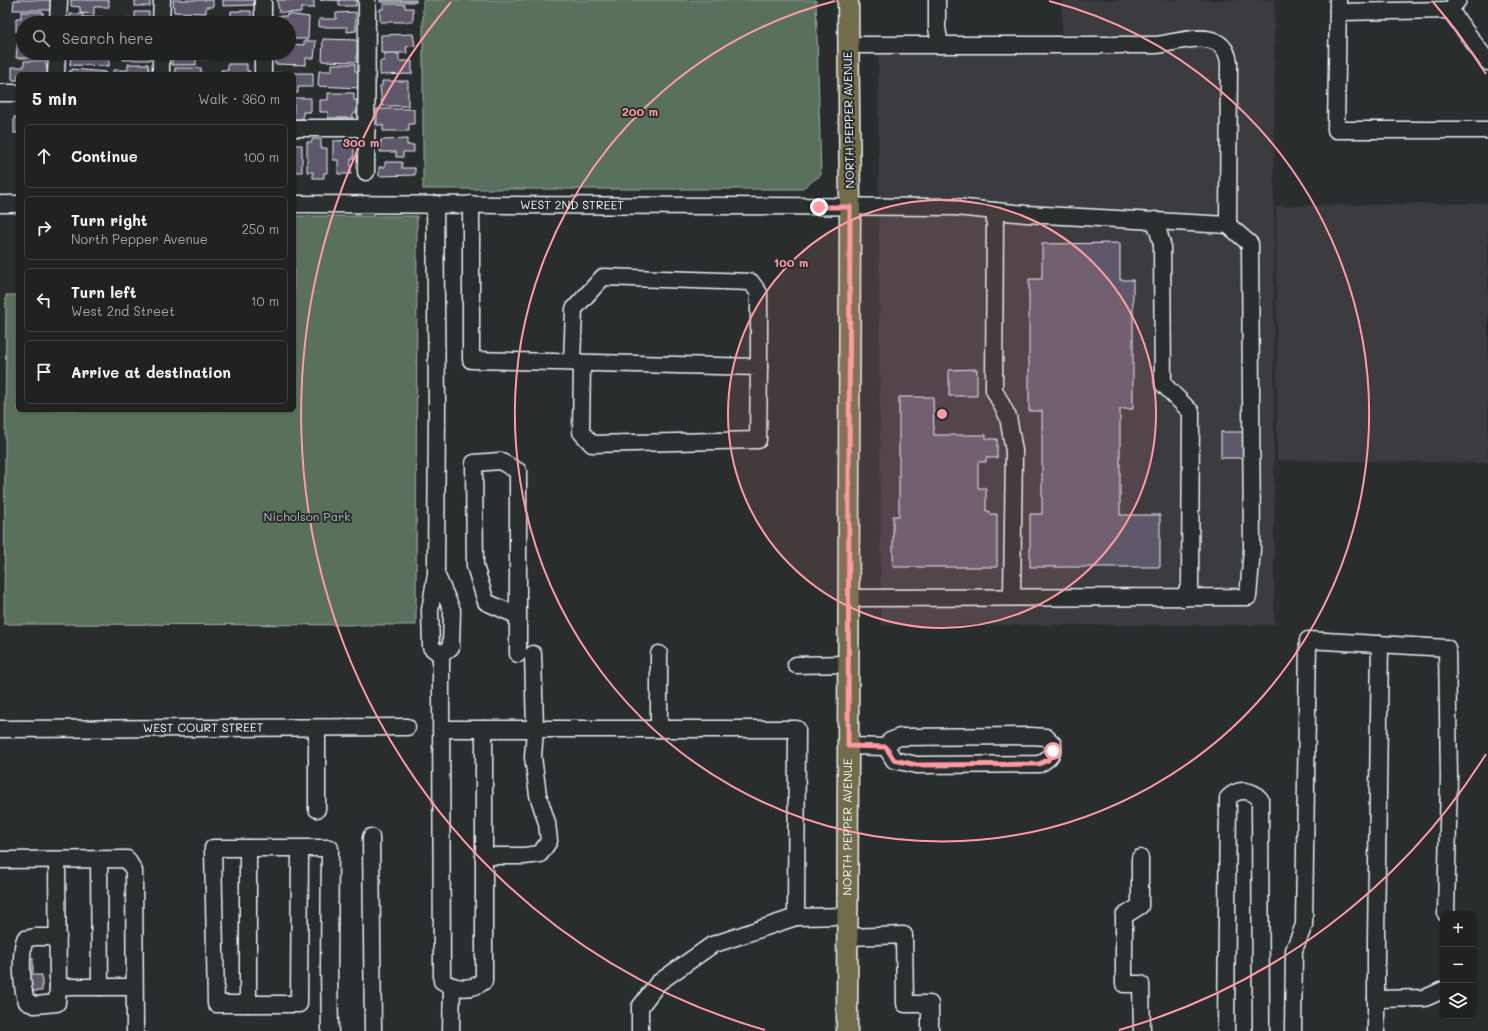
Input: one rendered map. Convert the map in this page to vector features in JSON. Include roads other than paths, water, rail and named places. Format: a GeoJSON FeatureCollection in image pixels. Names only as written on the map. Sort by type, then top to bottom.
{"type":"FeatureCollection","features":[{"type":"Feature","properties":{"kind":"main road","name":"NORTH PEPPER AVENUE"},"geometry":{"type":"LineString","coordinates":[[847,1031],[850,207],[848,0]]}},
{"type":"Feature","properties":{"kind":"street"},"geometry":{"type":"LineString","coordinates":[[58,16],[59,0]]}},
{"type":"Feature","properties":{"kind":"street"},"geometry":{"type":"LineString","coordinates":[[161,16],[162,0]]}},
{"type":"Feature","properties":{"kind":"street"},"geometry":{"type":"LineString","coordinates":[[263,0],[263,16]]}},
{"type":"Feature","properties":{"kind":"street"},"geometry":{"type":"LineString","coordinates":[[366,172],[367,0]]}},
{"type":"Feature","properties":{"kind":"street"},"geometry":{"type":"LineString","coordinates":[[938,0],[937,28],[940,45]]}},
{"type":"Feature","properties":{"kind":"street"},"geometry":{"type":"LineString","coordinates":[[1488,62],[1454,5],[1338,6],[1336,130],[1488,130]]}},
{"type":"Feature","properties":{"kind":"street"},"geometry":{"type":"LineString","coordinates":[[848,45],[1137,45],[1196,39],[1214,40],[1222,44],[1228,53],[1230,62],[1228,225],[1250,244],[1252,549],[1248,597],[849,598]]}},
{"type":"Feature","properties":{"kind":"street"},"geometry":{"type":"LineString","coordinates":[[56,72],[57,60]]}},
{"type":"Feature","properties":{"kind":"street"},"geometry":{"type":"LineString","coordinates":[[161,60],[161,72]]}},
{"type":"Feature","properties":{"kind":"street"},"geometry":{"type":"LineString","coordinates":[[263,60],[263,72]]}},
{"type":"Feature","properties":{"kind":"street"},"geometry":{"type":"LineString","coordinates":[[0,93],[16,93]]}},
{"type":"Feature","properties":{"kind":"street"},"geometry":{"type":"LineString","coordinates":[[296,128],[367,128]]}},
{"type":"Feature","properties":{"kind":"street"},"geometry":{"type":"LineString","coordinates":[[0,204],[16,204]]}},
{"type":"Feature","properties":{"kind":"street","name":"WEST 2ND STREET"},"geometry":{"type":"LineString","coordinates":[[296,204],[955,207],[995,211],[1228,225]]}},
{"type":"Feature","properties":{"kind":"street"},"geometry":{"type":"LineString","coordinates":[[435,204],[437,397],[436,574],[430,610],[431,647],[441,655]]}},
{"type":"Feature","properties":{"kind":"street"},"geometry":{"type":"LineString","coordinates":[[471,204],[471,360],[759,367]]}},
{"type":"Feature","properties":{"kind":"street"},"geometry":{"type":"LineString","coordinates":[[995,211],[994,390],[1008,417],[1014,451],[1012,597]]}},
{"type":"Feature","properties":{"kind":"street"},"geometry":{"type":"LineString","coordinates":[[1155,220],[1162,244],[1163,384],[1191,412],[1190,585],[1183,598]]}},
{"type":"Feature","properties":{"kind":"street"},"geometry":{"type":"LineString","coordinates":[[603,277],[751,282],[759,293],[759,367],[758,440],[592,444],[581,432],[574,308],[603,277]]}},
{"type":"Feature","properties":{"kind":"street"},"geometry":{"type":"LineString","coordinates":[[483,856],[524,856],[540,854],[549,842],[547,823],[538,795],[533,757],[535,729],[526,654],[518,616],[518,472],[500,461],[474,463],[475,566],[486,602],[518,616]]}},
{"type":"Feature","properties":{"kind":"street"},"geometry":{"type":"LineString","coordinates":[[436,574],[452,610],[451,647],[441,655]]}},
{"type":"Feature","properties":{"kind":"street"},"geometry":{"type":"LineString","coordinates":[[1294,1031],[1294,950],[1304,925],[1308,640],[1447,648],[1449,777],[1446,911]]}},
{"type":"Feature","properties":{"kind":"street"},"geometry":{"type":"LineString","coordinates":[[1376,1031],[1380,644]]}},
{"type":"Feature","properties":{"kind":"street"},"geometry":{"type":"LineString","coordinates":[[659,654],[660,729]]}},
{"type":"Feature","properties":{"kind":"street"},"geometry":{"type":"LineString","coordinates":[[441,655],[442,981],[452,986],[477,987],[484,981],[484,729]]}},
{"type":"Feature","properties":{"kind":"street"},"geometry":{"type":"LineString","coordinates":[[796,664],[849,664]]}},
{"type":"Feature","properties":{"kind":"street","name":"WEST COURT STREET"},"geometry":{"type":"LineString","coordinates":[[0,729],[407,727]]}},
{"type":"Feature","properties":{"kind":"street"},"geometry":{"type":"LineString","coordinates":[[317,728],[317,809]]}},
{"type":"Feature","properties":{"kind":"street"},"geometry":{"type":"LineString","coordinates":[[441,729],[797,729],[796,917]]}},
{"type":"Feature","properties":{"kind":"street"},"geometry":{"type":"LineString","coordinates":[[900,736],[1030,736],[1046,737],[1053,744],[1053,751],[1048,760],[1039,764],[917,765],[894,760],[886,747],[890,741],[900,736]]}},
{"type":"Feature","properties":{"kind":"street"},"geometry":{"type":"LineString","coordinates":[[848,746],[886,747]]}},
{"type":"Feature","properties":{"kind":"street"},"geometry":{"type":"LineString","coordinates":[[1226,1031],[1228,798],[1233,792],[1245,790],[1255,793],[1260,799],[1261,1031]]}},
{"type":"Feature","properties":{"kind":"street"},"geometry":{"type":"LineString","coordinates":[[371,837],[373,1031]]}},
{"type":"Feature","properties":{"kind":"street"},"geometry":{"type":"LineString","coordinates":[[300,848],[300,1004],[216,1004],[213,848],[248,848],[300,848],[330,848],[330,1031]]}},
{"type":"Feature","properties":{"kind":"street"},"geometry":{"type":"LineString","coordinates":[[248,848],[248,1004]]}},
{"type":"Feature","properties":{"kind":"street"},"geometry":{"type":"LineString","coordinates":[[1140,858],[1140,906],[1124,916],[1124,984],[1141,984],[1142,1031]]}},
{"type":"Feature","properties":{"kind":"street"},"geometry":{"type":"LineString","coordinates":[[0,860],[127,860],[134,871],[134,1031]]}},
{"type":"Feature","properties":{"kind":"street"},"geometry":{"type":"LineString","coordinates":[[57,860],[58,937],[57,1004],[35,1005],[27,1002],[23,994],[22,948],[25,939],[35,937],[58,937]]}},
{"type":"Feature","properties":{"kind":"street"},"geometry":{"type":"LineString","coordinates":[[99,860],[100,987]]}},
{"type":"Feature","properties":{"kind":"street"},"geometry":{"type":"LineString","coordinates":[[640,1031],[640,1007],[658,983],[712,945],[796,917],[848,916]]}},
{"type":"Feature","properties":{"kind":"street"},"geometry":{"type":"LineString","coordinates":[[848,937],[904,935],[905,1004],[930,1004],[930,1031]]}},
{"type":"Feature","properties":{"kind":"street"},"geometry":{"type":"LineString","coordinates":[[451,1031],[452,986]]}},
{"type":"Feature","properties":{"kind":"street"},"geometry":{"type":"LineString","coordinates":[[58,987],[134,987]]}},
{"type":"Feature","properties":{"kind":"street"},"geometry":{"type":"LineString","coordinates":[[1376,998],[1425,998],[1440,991]]}},
{"type":"Feature","properties":{"kind":"park label","name":"Nicholson Park"},"geometry":{"type":"Point","coordinates":[307,517]}}]}
